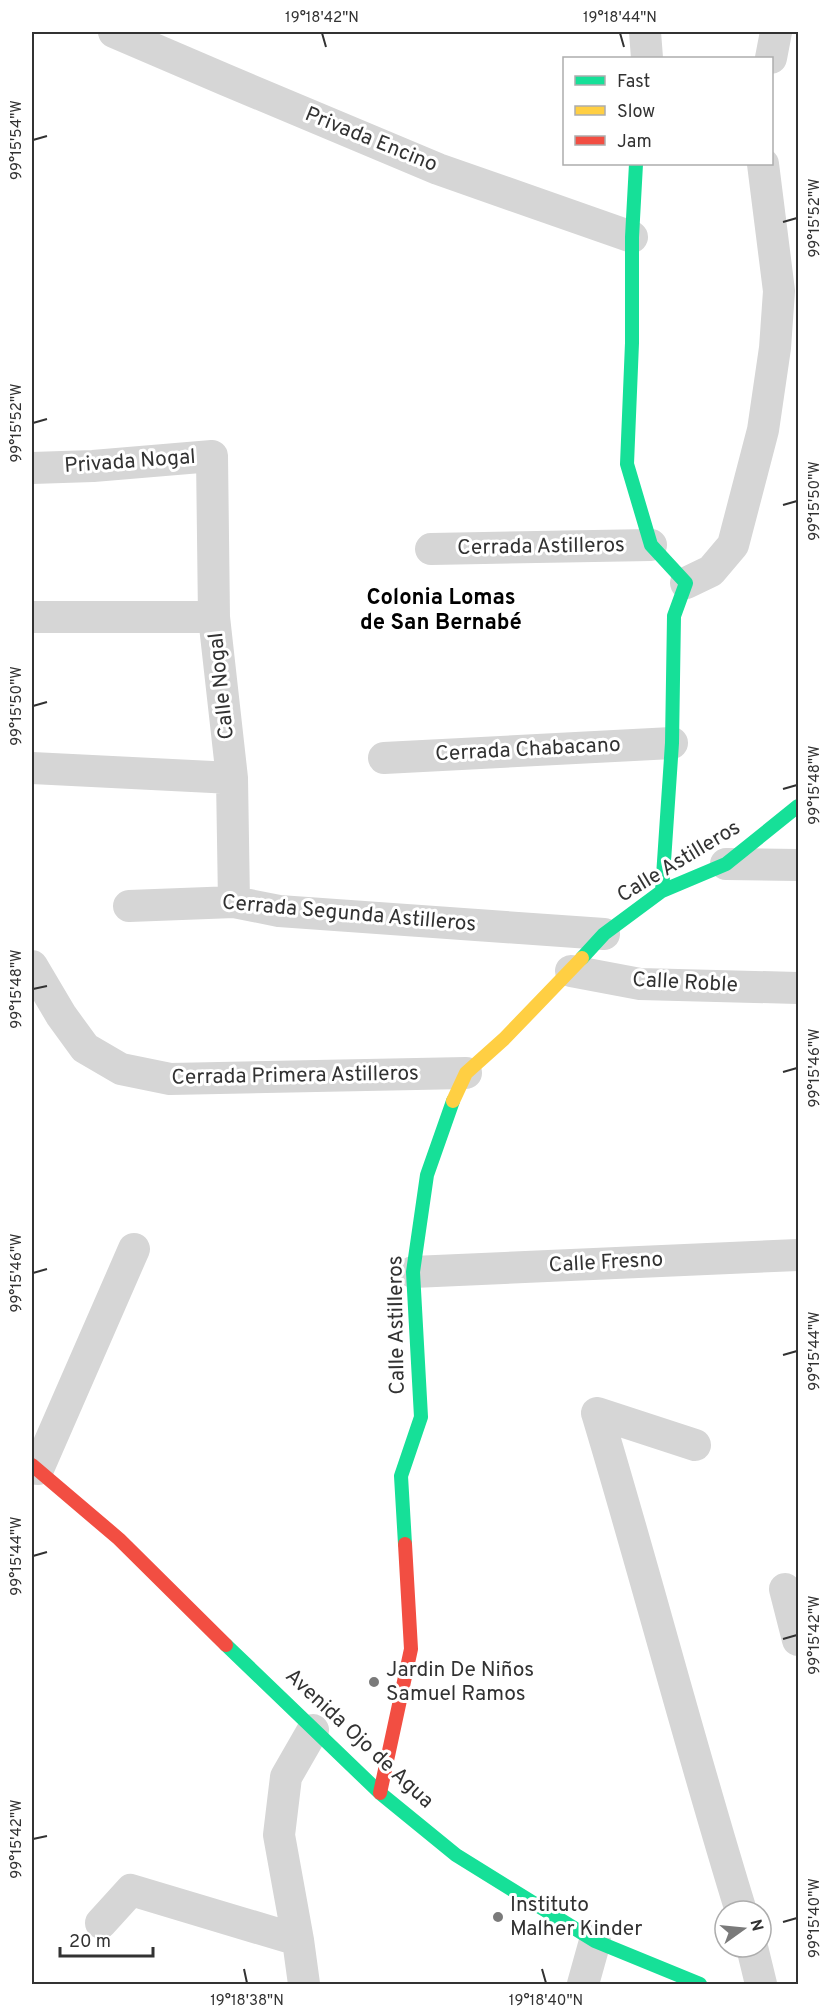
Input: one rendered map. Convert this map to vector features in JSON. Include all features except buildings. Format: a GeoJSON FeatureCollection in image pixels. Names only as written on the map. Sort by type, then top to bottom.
{"type":"FeatureCollection","features":[{"type":"Feature","properties":{"kind":"street","name":"Privada Encino"},"geometry":{"type":"LineString","coordinates":[[114,32],[438,169],[632,237]]}},
{"type":"Feature","properties":{"kind":"street"},"geometry":{"type":"LineString","coordinates":[[645,32],[647,57]]}},
{"type":"Feature","properties":{"kind":"street"},"geometry":{"type":"LineString","coordinates":[[771,57],[776,32]]}},
{"type":"Feature","properties":{"kind":"street"},"geometry":{"type":"LineString","coordinates":[[636,165],[627,464],[651,544],[686,583]]}},
{"type":"Feature","properties":{"kind":"street"},"geometry":{"type":"LineString","coordinates":[[662,891],[672,743],[674,616],[686,583],[711,571],[733,544],[763,430],[775,348],[779,291],[763,165]]}},
{"type":"Feature","properties":{"kind":"street","name":"Privada Nogal"},"geometry":{"type":"LineString","coordinates":[[32,468],[93,466],[212,456],[214,617]]}},
{"type":"Feature","properties":{"kind":"street","name":"Cerrada Astilleros"},"geometry":{"type":"LineString","coordinates":[[431,549],[651,544]]}},
{"type":"Feature","properties":{"kind":"street","name":"Calle Nogal"},"geometry":{"type":"LineString","coordinates":[[32,617],[214,617],[232,778],[234,902]]}},
{"type":"Feature","properties":{"kind":"street","name":"Cerrada Chabacano"},"geometry":{"type":"LineString","coordinates":[[384,758],[672,743]]}},
{"type":"Feature","properties":{"kind":"street"},"geometry":{"type":"LineString","coordinates":[[32,768],[232,778]]}},
{"type":"Feature","properties":{"kind":"street","name":"Calle Astilleros"},"geometry":{"type":"LineString","coordinates":[[380,1793],[411,1649],[401,1476],[421,1417],[413,1272],[427,1175],[447,1114],[466,1073],[504,1039],[604,934],[662,891],[726,864],[798,806]]}},
{"type":"Feature","properties":{"kind":"street"},"geometry":{"type":"LineString","coordinates":[[726,864],[798,865]]}},
{"type":"Feature","properties":{"kind":"street","name":"Cerrada Segunda Astilleros"},"geometry":{"type":"LineString","coordinates":[[129,906],[234,902],[279,911],[604,934]]}},
{"type":"Feature","properties":{"kind":"street","name":"Cerrada Primera Astilleros"},"geometry":{"type":"LineString","coordinates":[[32,966],[61,1015],[85,1048],[122,1069],[170,1079],[466,1073]]}},
{"type":"Feature","properties":{"kind":"street","name":"Calle Roble"},"geometry":{"type":"LineString","coordinates":[[571,971],[640,984],[798,988]]}},
{"type":"Feature","properties":{"kind":"street"},"geometry":{"type":"LineString","coordinates":[[35,1467],[134,1249]]}},
{"type":"Feature","properties":{"kind":"street","name":"Calle Fresno"},"geometry":{"type":"LineString","coordinates":[[413,1272],[798,1255]]}},
{"type":"Feature","properties":{"kind":"street"},"geometry":{"type":"LineString","coordinates":[[696,1445],[597,1413],[638,1550],[709,1808],[737,1899]]}},
{"type":"Feature","properties":{"kind":"street","name":"Avenida Ojo de Agua"},"geometry":{"type":"LineString","coordinates":[[35,1467],[119,1539],[380,1793],[456,1855],[595,1941],[700,1984]]}},
{"type":"Feature","properties":{"kind":"street"},"geometry":{"type":"LineString","coordinates":[[784,1589],[798,1640]]}},
{"type":"Feature","properties":{"kind":"street"},"geometry":{"type":"LineString","coordinates":[[304,1984],[279,1835],[286,1777],[313,1730]]}},
{"type":"Feature","properties":{"kind":"street"},"geometry":{"type":"LineString","coordinates":[[101,1923],[131,1890],[298,1940]]}},
{"type":"Feature","properties":{"kind":"street"},"geometry":{"type":"LineString","coordinates":[[583,1984],[595,1941]]}},
{"type":"Feature","properties":{"kind":"street"},"geometry":{"type":"LineString","coordinates":[[755,1959],[761,1984]]}},
{"type":"Feature","properties":{"kind":"traffic: fast"},"geometry":{"type":"LineString","coordinates":[[636,165],[627,464],[651,545],[686,583],[674,616],[672,743],[662,891]]}},
{"type":"Feature","properties":{"kind":"traffic: fast"},"geometry":{"type":"LineString","coordinates":[[582,958],[604,934],[662,891],[726,864],[798,806]]}},
{"type":"Feature","properties":{"kind":"traffic: fast"},"geometry":{"type":"LineString","coordinates":[[405,1544],[401,1476],[421,1417],[413,1272],[427,1175],[453,1101]]}},
{"type":"Feature","properties":{"kind":"traffic: fast"},"geometry":{"type":"LineString","coordinates":[[226,1645],[380,1793],[456,1855],[595,1941],[700,1984]]}},
{"type":"Feature","properties":{"kind":"traffic: slow"},"geometry":{"type":"LineString","coordinates":[[453,1101],[466,1073],[504,1039],[582,958]]}},
{"type":"Feature","properties":{"kind":"traffic: jam"},"geometry":{"type":"LineString","coordinates":[[32,1465],[119,1539],[226,1645]]}},
{"type":"Feature","properties":{"kind":"traffic: jam"},"geometry":{"type":"LineString","coordinates":[[380,1793],[411,1649],[405,1544]]}},
{"type":"Feature","properties":{"kind":"place","name":"Jardin De Niños Samuel Ramos"},"geometry":{"type":"Point","coordinates":[374,1682]}},
{"type":"Feature","properties":{"kind":"place","name":"Instituto Malher Kinder"},"geometry":{"type":"Point","coordinates":[498,1917]}},
{"type":"Feature","properties":{"kind":"district","name":"Colonia Lomas de San Bernabé"},"geometry":{"type":"Point","coordinates":[441,610]}}]}
